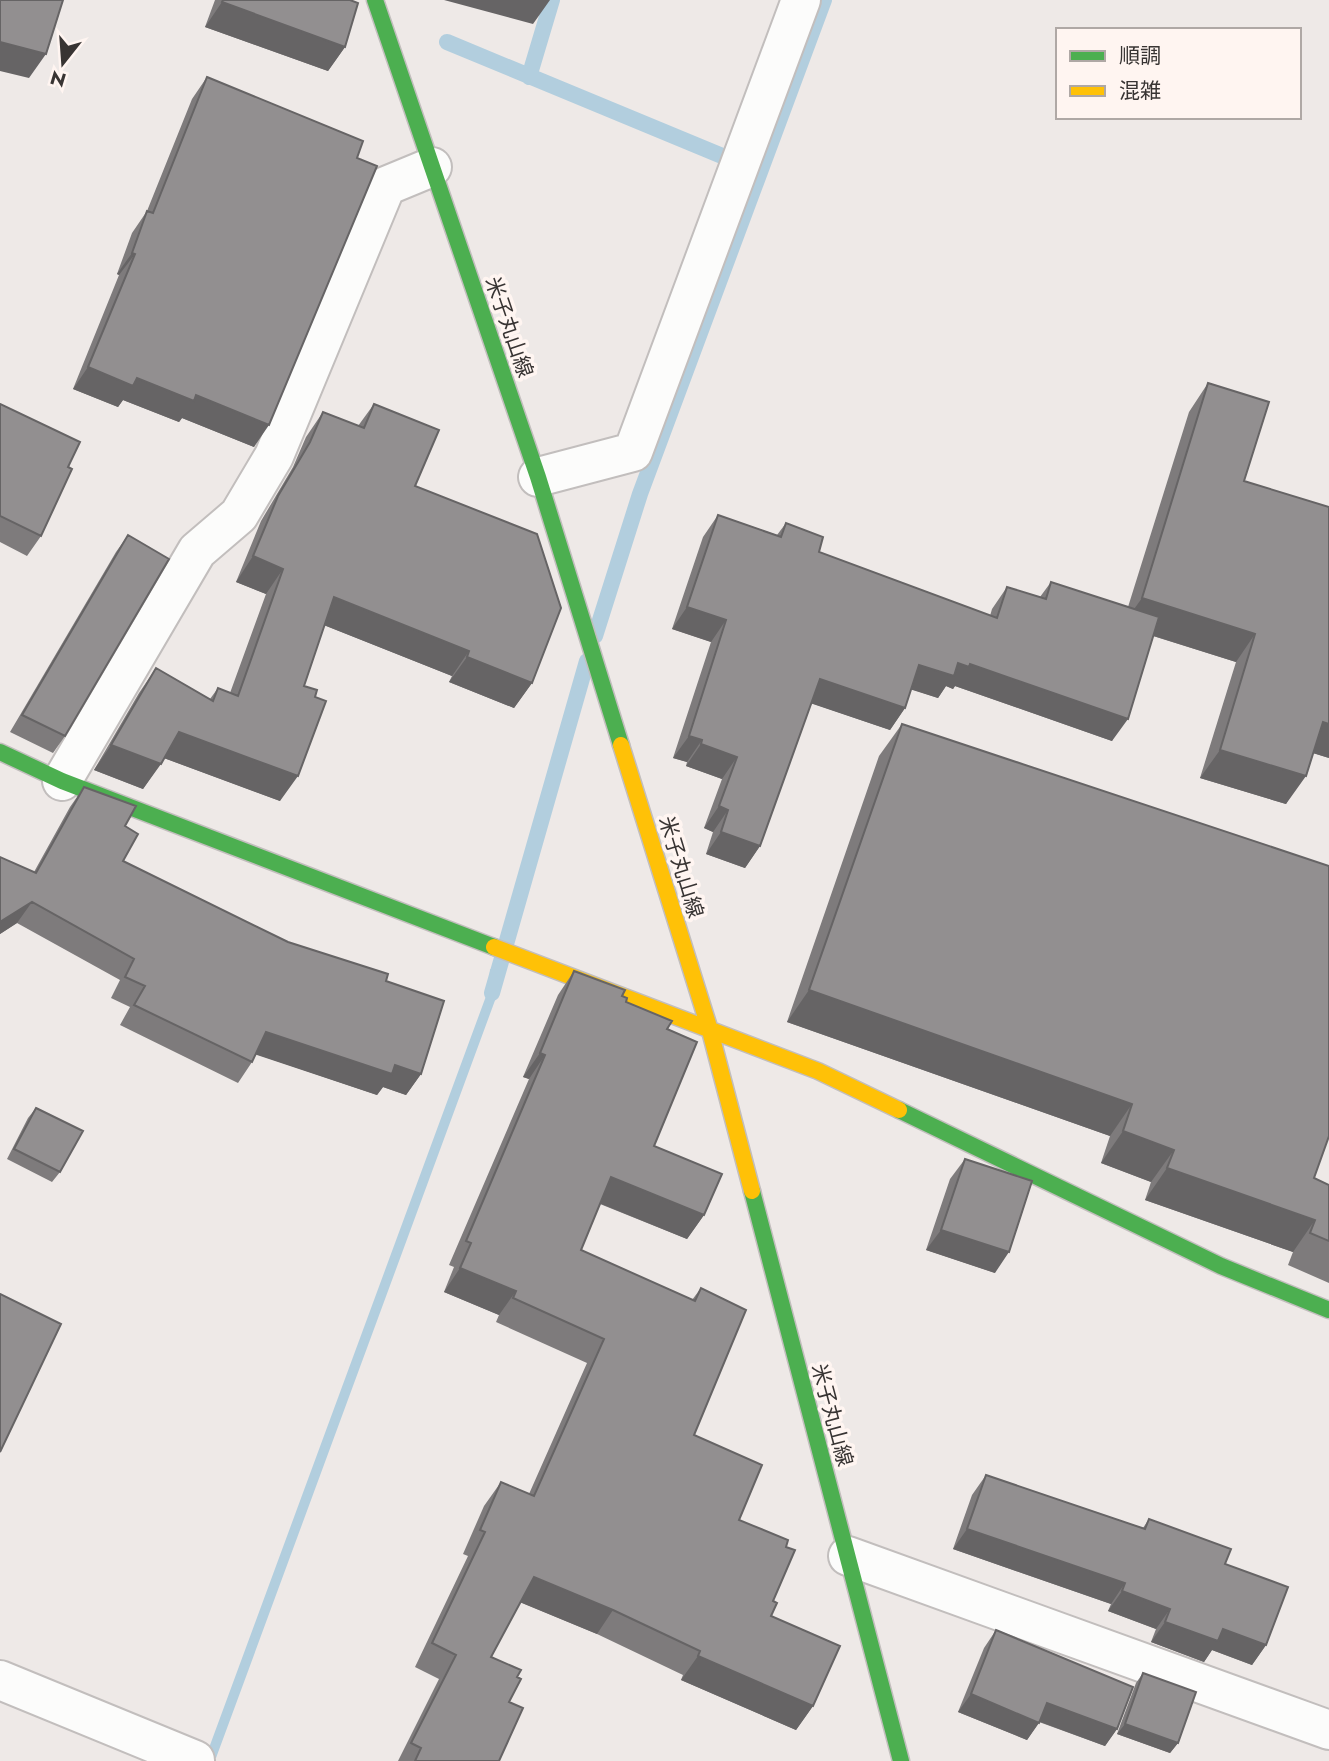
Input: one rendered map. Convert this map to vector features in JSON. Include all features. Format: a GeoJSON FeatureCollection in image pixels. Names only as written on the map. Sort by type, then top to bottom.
{"type":"FeatureCollection","features":[{"type":"Feature","properties":{"kind":"main road","name":"米子丸山線"},"geometry":{"type":"LineString","coordinates":[[375,0],[538,477],[709,1027],[901,1761]]}},
{"type":"Feature","properties":{"kind":"main road"},"geometry":{"type":"LineString","coordinates":[[0,752],[62,781],[818,1071],[1221,1266],[1329,1310]]}},
{"type":"Feature","properties":{"kind":"street"},"geometry":{"type":"LineString","coordinates":[[538,477],[633,452],[801,0]]}},
{"type":"Feature","properties":{"kind":"street"},"geometry":{"type":"LineString","coordinates":[[62,781],[197,551],[239,515],[274,456],[386,186],[432,167]]}},
{"type":"Feature","properties":{"kind":"street"},"geometry":{"type":"LineString","coordinates":[[848,1556],[1329,1730]]}},
{"type":"Feature","properties":{"kind":"street"},"geometry":{"type":"LineString","coordinates":[[0,1680],[195,1760]]}},
{"type":"Feature","properties":{"kind":"water"},"geometry":{"type":"Polygon","coordinates":[[[490,969],[504,975],[497,995],[216,1758],[206,1756],[489,988],[490,969]]]}},
{"type":"Feature","properties":{"kind":"building"},"geometry":{"type":"Polygon","coordinates":[[[0,0],[63,0],[46,54],[0,42],[0,0]]]}},
{"type":"Feature","properties":{"kind":"building"},"geometry":{"type":"Polygon","coordinates":[[[350,0],[358,3],[345,47],[222,2],[350,0]]]}},
{"type":"Feature","properties":{"kind":"building"},"geometry":{"type":"Polygon","coordinates":[[[207,77],[363,141],[357,158],[377,166],[269,425],[196,395],[194,401],[137,378],[133,386],[88,367],[135,254],[132,253],[147,211],[153,213],[207,77]]]}},
{"type":"Feature","properties":{"kind":"building"},"geometry":{"type":"Polygon","coordinates":[[[1208,383],[1269,402],[1244,481],[1329,507],[1329,724],[1323,722],[1306,776],[1220,750],[1255,634],[1142,598],[1208,383]]]}},
{"type":"Feature","properties":{"kind":"building"},"geometry":{"type":"Polygon","coordinates":[[[0,404],[80,442],[68,467],[72,469],[41,536],[0,516],[0,404]]]}},
{"type":"Feature","properties":{"kind":"building"},"geometry":{"type":"Polygon","coordinates":[[[374,404],[439,430],[415,486],[537,534],[561,608],[532,683],[467,657],[469,651],[334,597],[304,686],[317,690],[315,697],[326,701],[298,776],[179,732],[161,764],[111,745],[156,668],[213,701],[218,688],[238,696],[283,569],[253,556],[278,496],[310,442],[323,412],[364,428],[374,404]]]}},
{"type":"Feature","properties":{"kind":"building"},"geometry":{"type":"Polygon","coordinates":[[[718,515],[781,537],[786,523],[823,537],[819,552],[997,618],[1007,587],[1046,599],[1051,582],[1159,617],[1128,719],[970,664],[969,667],[958,663],[954,676],[919,665],[905,708],[820,679],[760,846],[721,832],[728,810],[719,806],[737,757],[701,744],[702,740],[689,736],[726,620],[687,607],[718,515]]]}},
{"type":"Feature","properties":{"kind":"building"},"geometry":{"type":"Polygon","coordinates":[[[128,535],[169,559],[65,736],[22,715],[128,535]]]}},
{"type":"Feature","properties":{"kind":"building"},"geometry":{"type":"Polygon","coordinates":[[[902,724],[1329,866],[1329,1136],[1314,1178],[1329,1185],[1329,1241],[1310,1233],[1315,1220],[1167,1168],[1174,1150],[1123,1131],[1132,1104],[809,990],[902,724]]]}},
{"type":"Feature","properties":{"kind":"building"},"geometry":{"type":"Polygon","coordinates":[[[84,787],[136,806],[125,826],[138,834],[123,861],[288,942],[388,974],[386,981],[444,1001],[421,1074],[395,1065],[392,1074],[266,1032],[252,1062],[134,1005],[145,986],[125,977],[134,959],[32,902],[0,922],[0,857],[36,873],[84,787]]]}},
{"type":"Feature","properties":{"kind":"building"},"geometry":{"type":"Polygon","coordinates":[[[574,971],[625,990],[622,996],[627,998],[626,1002],[672,1021],[667,1029],[697,1042],[654,1146],[722,1174],[704,1215],[611,1177],[581,1250],[695,1301],[701,1288],[746,1310],[694,1435],[762,1465],[739,1520],[788,1540],[786,1547],[795,1550],[773,1601],[777,1603],[771,1616],[840,1646],[813,1706],[698,1656],[700,1651],[613,1610],[534,1577],[491,1657],[521,1670],[517,1677],[521,1679],[509,1702],[523,1708],[499,1761],[415,1761],[421,1748],[411,1743],[456,1655],[432,1643],[485,1532],[480,1530],[501,1482],[534,1496],[604,1339],[513,1298],[516,1291],[460,1268],[471,1243],[466,1241],[545,1055],[540,1053],[574,971]]]}},
{"type":"Feature","properties":{"kind":"building"},"geometry":{"type":"Polygon","coordinates":[[[36,1108],[83,1131],[60,1172],[14,1149],[36,1108]]]}},
{"type":"Feature","properties":{"kind":"building"},"geometry":{"type":"Polygon","coordinates":[[[965,1159],[1032,1181],[1009,1252],[941,1230],[965,1159]]]}},
{"type":"Feature","properties":{"kind":"building"},"geometry":{"type":"Polygon","coordinates":[[[0,1294],[61,1324],[0,1452],[0,1294]]]}},
{"type":"Feature","properties":{"kind":"building"},"geometry":{"type":"Polygon","coordinates":[[[986,1475],[1145,1529],[1149,1519],[1231,1549],[1225,1564],[1288,1587],[1266,1645],[1223,1629],[1218,1641],[1165,1622],[1170,1609],[1122,1591],[1125,1583],[967,1529],[986,1475]]]}},
{"type":"Feature","properties":{"kind":"building"},"geometry":{"type":"Polygon","coordinates":[[[996,1630],[1133,1687],[1117,1729],[1047,1703],[1039,1723],[971,1694],[996,1630]]]}},
{"type":"Feature","properties":{"kind":"building"},"geometry":{"type":"Polygon","coordinates":[[[1143,1673],[1196,1692],[1178,1743],[1125,1724],[1143,1673]]]}},
{"type":"Feature","properties":{"kind":"waterway"},"geometry":{"type":"LineString","coordinates":[[529,77],[552,0]]}},
{"type":"Feature","properties":{"kind":"waterway"},"geometry":{"type":"LineString","coordinates":[[595,636],[640,494],[824,0]]}},
{"type":"Feature","properties":{"kind":"waterway"},"geometry":{"type":"LineString","coordinates":[[447,42],[727,158]]}},
{"type":"Feature","properties":{"kind":"waterway"},"geometry":{"type":"LineString","coordinates":[[492,993],[587,661]]}},
{"type":"Feature","properties":{"kind":"traffic: fast"},"geometry":{"type":"LineString","coordinates":[[375,0],[538,477],[621,745]]}},
{"type":"Feature","properties":{"kind":"traffic: fast"},"geometry":{"type":"LineString","coordinates":[[0,752],[62,781],[494,947]]}},
{"type":"Feature","properties":{"kind":"traffic: fast"},"geometry":{"type":"LineString","coordinates":[[899,1110],[1221,1266],[1329,1310]]}},
{"type":"Feature","properties":{"kind":"traffic: fast"},"geometry":{"type":"LineString","coordinates":[[752,1191],[901,1761]]}},
{"type":"Feature","properties":{"kind":"traffic: slow"},"geometry":{"type":"LineString","coordinates":[[621,745],[709,1027],[752,1191]]}},
{"type":"Feature","properties":{"kind":"traffic: slow"},"geometry":{"type":"LineString","coordinates":[[494,947],[818,1071],[899,1110]]}}]}
